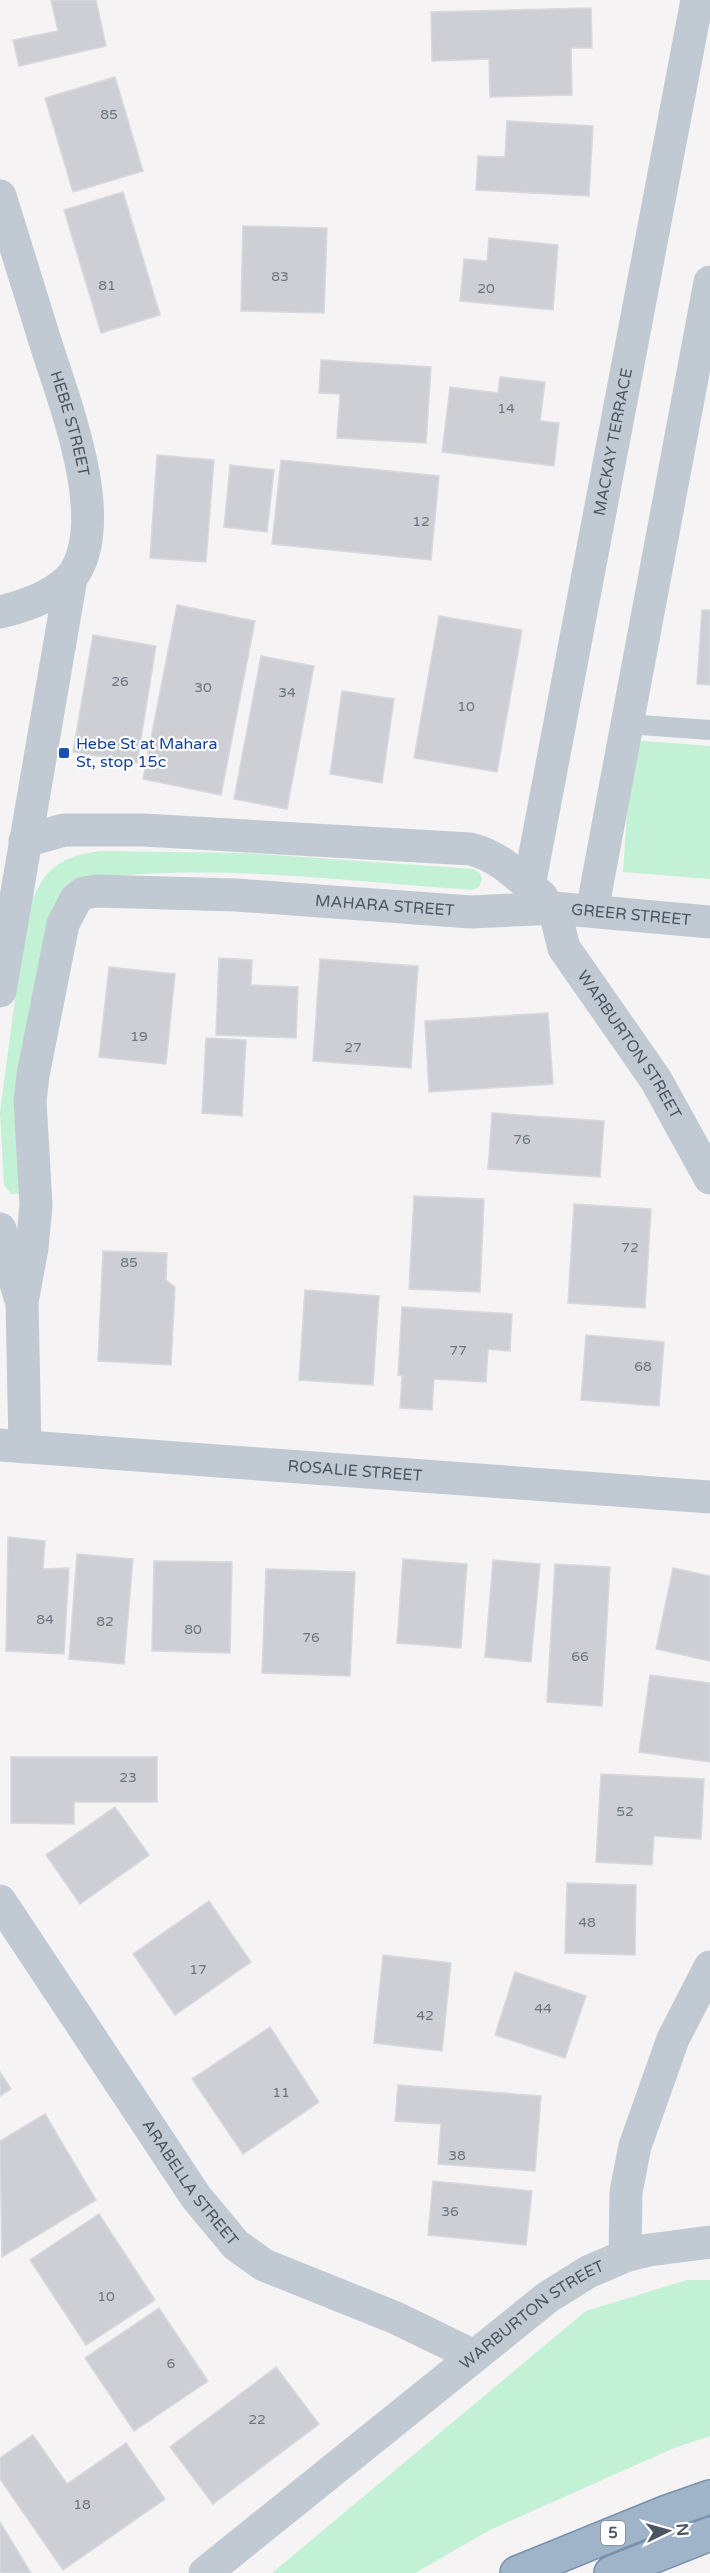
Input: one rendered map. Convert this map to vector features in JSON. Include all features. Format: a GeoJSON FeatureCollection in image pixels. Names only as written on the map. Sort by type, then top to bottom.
{"type":"FeatureCollection","features":[{"type":"Feature","properties":{"kind":"highway","name":"5"},"geometry":{"type":"LineString","coordinates":[[517,2573],[710,2497]]}},
{"type":"Feature","properties":{"kind":"highway","name":"5"},"geometry":{"type":"LineString","coordinates":[[611,2573],[710,2534]]}},
{"type":"Feature","properties":{"kind":"street","name":"MACKAY TERRACE"},"geometry":{"type":"LineString","coordinates":[[529,886],[697,0]]}},
{"type":"Feature","properties":{"kind":"street","name":"HEBE STREET"},"geometry":{"type":"LineString","coordinates":[[0,196],[68,413],[84,479],[86,533],[81,560],[71,578]]}},
{"type":"Feature","properties":{"kind":"street"},"geometry":{"type":"LineString","coordinates":[[592,911],[710,282]]}},
{"type":"Feature","properties":{"kind":"street"},"geometry":{"type":"LineString","coordinates":[[0,612],[34,600],[71,578]]}},
{"type":"Feature","properties":{"kind":"street"},"geometry":{"type":"LineString","coordinates":[[0,991],[71,578]]}},
{"type":"Feature","properties":{"kind":"street"},"geometry":{"type":"LineString","coordinates":[[26,842],[52,832],[110,829],[200,832],[470,849],[491,855],[554,908]]}},
{"type":"Feature","properties":{"kind":"street","name":"MAHARA STREET"},"geometry":{"type":"LineString","coordinates":[[13,1446],[22,1302],[35,1225],[36,1188],[31,1120],[33,1076],[60,935],[65,915],[73,902],[80,896],[97,891],[129,891],[236,895],[471,912],[554,908]]}},
{"type":"Feature","properties":{"kind":"street","name":"GREER STREET"},"geometry":{"type":"LineString","coordinates":[[554,908],[710,922]]}},
{"type":"Feature","properties":{"kind":"street","name":"WARBURTON STREET"},"geometry":{"type":"LineString","coordinates":[[554,908],[564,948],[651,1072],[710,1178]]}},
{"type":"Feature","properties":{"kind":"street","name":"MAHARA STREET"},"geometry":{"type":"LineString","coordinates":[[0,1229],[22,1302]]}},
{"type":"Feature","properties":{"kind":"street","name":"ROSALIE STREET"},"geometry":{"type":"LineString","coordinates":[[13,1446],[710,1497]]}},
{"type":"Feature","properties":{"kind":"street","name":"ARABELLA STREET"},"geometry":{"type":"LineString","coordinates":[[0,1901],[196,2197],[236,2245],[264,2265],[396,2318],[474,2356]]}},
{"type":"Feature","properties":{"kind":"street","name":"WARBURTON STREET"},"geometry":{"type":"LineString","coordinates":[[206,2573],[548,2297],[588,2272],[626,2256],[626,2192],[635,2146],[674,2039],[710,1967]]}},
{"type":"Feature","properties":{"kind":"street"},"geometry":{"type":"LineString","coordinates":[[626,2256],[649,2250],[710,2242]]}},
{"type":"Feature","properties":{"kind":"lane"},"geometry":{"type":"LineString","coordinates":[[627,724],[710,730]]}},
{"type":"Feature","properties":{"kind":"green space"},"geometry":{"type":"Polygon","coordinates":[[[632,740],[710,746],[710,879],[623,872],[632,740]]]}},
{"type":"Feature","properties":{"kind":"green space"},"geometry":{"type":"Polygon","coordinates":[[[101,851],[246,853],[473,869],[480,873],[482,880],[479,887],[472,890],[326,878],[227,873],[130,875],[81,880],[19,1194],[11,1194],[4,1185],[0,1112],[26,917],[37,889],[51,870],[72,858],[101,851]]]}},
{"type":"Feature","properties":{"kind":"green space"},"geometry":{"type":"Polygon","coordinates":[[[687,2280],[710,2280],[710,2436],[674,2448],[490,2530],[415,2573],[272,2573],[586,2311],[687,2280]]]}},
{"type":"Feature","properties":{"kind":"building"},"geometry":{"type":"Polygon","coordinates":[[[51,0],[96,0],[106,46],[19,66],[13,40],[58,31],[51,0]]]}},
{"type":"Feature","properties":{"kind":"building"},"geometry":{"type":"Polygon","coordinates":[[[591,8],[592,48],[571,48],[572,95],[490,97],[489,59],[432,61],[431,12],[591,8]]]}},
{"type":"Feature","properties":{"kind":"building"},"geometry":{"type":"Polygon","coordinates":[[[115,77],[143,171],[73,192],[45,98],[115,77]]]}},
{"type":"Feature","properties":{"kind":"building"},"geometry":{"type":"Polygon","coordinates":[[[507,121],[593,126],[589,196],[476,190],[478,156],[505,157],[507,121]]]}},
{"type":"Feature","properties":{"kind":"building"},"geometry":{"type":"Polygon","coordinates":[[[123,192],[160,315],[101,333],[64,210],[123,192]]]}},
{"type":"Feature","properties":{"kind":"building"},"geometry":{"type":"Polygon","coordinates":[[[243,226],[327,228],[324,313],[241,311],[243,226]]]}},
{"type":"Feature","properties":{"kind":"building"},"geometry":{"type":"Polygon","coordinates":[[[489,238],[558,245],[553,310],[460,301],[464,259],[487,261],[489,238]]]}},
{"type":"Feature","properties":{"kind":"building"},"geometry":{"type":"Polygon","coordinates":[[[321,360],[431,367],[426,443],[337,438],[340,394],[319,393],[321,360]]]}},
{"type":"Feature","properties":{"kind":"building"},"geometry":{"type":"Polygon","coordinates":[[[500,377],[545,382],[540,421],[559,423],[554,466],[442,452],[450,387],[498,393],[500,377]]]}},
{"type":"Feature","properties":{"kind":"building"},"geometry":{"type":"Polygon","coordinates":[[[157,455],[214,460],[206,562],[150,558],[157,455]]]}},
{"type":"Feature","properties":{"kind":"building"},"geometry":{"type":"Polygon","coordinates":[[[281,460],[439,476],[431,560],[272,544],[281,460]]]}},
{"type":"Feature","properties":{"kind":"building"},"geometry":{"type":"Polygon","coordinates":[[[230,465],[274,470],[267,532],[224,527],[230,465]]]}},
{"type":"Feature","properties":{"kind":"building"},"geometry":{"type":"Polygon","coordinates":[[[177,605],[255,621],[221,795],[143,779],[177,605]]]}},
{"type":"Feature","properties":{"kind":"building"},"geometry":{"type":"Polygon","coordinates":[[[702,610],[710,610],[710,685],[697,684],[702,610]]]}},
{"type":"Feature","properties":{"kind":"building"},"geometry":{"type":"Polygon","coordinates":[[[439,616],[522,630],[497,772],[414,758],[439,616]]]}},
{"type":"Feature","properties":{"kind":"building"},"geometry":{"type":"Polygon","coordinates":[[[93,635],[156,646],[137,763],[73,752],[93,635]]]}},
{"type":"Feature","properties":{"kind":"building"},"geometry":{"type":"Polygon","coordinates":[[[261,656],[314,666],[287,809],[234,799],[261,656]]]}},
{"type":"Feature","properties":{"kind":"building"},"geometry":{"type":"Polygon","coordinates":[[[342,691],[394,699],[382,783],[330,774],[342,691]]]}},
{"type":"Feature","properties":{"kind":"building"},"geometry":{"type":"Polygon","coordinates":[[[219,958],[252,960],[251,985],[298,987],[296,1038],[216,1035],[219,958]]]}},
{"type":"Feature","properties":{"kind":"building"},"geometry":{"type":"Polygon","coordinates":[[[320,959],[418,966],[411,1068],[313,1061],[320,959]]]}},
{"type":"Feature","properties":{"kind":"building"},"geometry":{"type":"Polygon","coordinates":[[[109,967],[175,974],[166,1064],[99,1057],[109,967]]]}},
{"type":"Feature","properties":{"kind":"building"},"geometry":{"type":"Polygon","coordinates":[[[548,1013],[553,1084],[429,1092],[425,1021],[548,1013]]]}},
{"type":"Feature","properties":{"kind":"building"},"geometry":{"type":"Polygon","coordinates":[[[206,1038],[246,1040],[242,1116],[202,1113],[206,1038]]]}},
{"type":"Feature","properties":{"kind":"building"},"geometry":{"type":"Polygon","coordinates":[[[492,1113],[604,1121],[600,1177],[488,1169],[492,1113]]]}},
{"type":"Feature","properties":{"kind":"building"},"geometry":{"type":"Polygon","coordinates":[[[414,1196],[484,1199],[480,1292],[409,1289],[414,1196]]]}},
{"type":"Feature","properties":{"kind":"building"},"geometry":{"type":"Polygon","coordinates":[[[574,1204],[651,1209],[645,1308],[568,1303],[574,1204]]]}},
{"type":"Feature","properties":{"kind":"building"},"geometry":{"type":"Polygon","coordinates":[[[103,1251],[167,1253],[166,1280],[175,1287],[171,1365],[98,1361],[103,1251]]]}},
{"type":"Feature","properties":{"kind":"building"},"geometry":{"type":"Polygon","coordinates":[[[305,1290],[379,1296],[373,1385],[299,1380],[305,1290]]]}},
{"type":"Feature","properties":{"kind":"building"},"geometry":{"type":"Polygon","coordinates":[[[402,1307],[512,1314],[510,1351],[488,1349],[486,1382],[434,1379],[432,1410],[400,1408],[402,1376],[398,1375],[402,1307]]]}},
{"type":"Feature","properties":{"kind":"building"},"geometry":{"type":"Polygon","coordinates":[[[586,1335],[664,1342],[659,1406],[581,1400],[586,1335]]]}},
{"type":"Feature","properties":{"kind":"building"},"geometry":{"type":"Polygon","coordinates":[[[8,1537],[45,1541],[43,1569],[69,1568],[64,1654],[6,1651],[8,1537]]]}},
{"type":"Feature","properties":{"kind":"building"},"geometry":{"type":"Polygon","coordinates":[[[77,1554],[133,1559],[124,1664],[69,1659],[77,1554]]]}},
{"type":"Feature","properties":{"kind":"building"},"geometry":{"type":"Polygon","coordinates":[[[403,1559],[467,1564],[461,1648],[397,1643],[403,1559]]]}},
{"type":"Feature","properties":{"kind":"building"},"geometry":{"type":"Polygon","coordinates":[[[493,1560],[540,1564],[531,1662],[485,1657],[493,1560]]]}},
{"type":"Feature","properties":{"kind":"building"},"geometry":{"type":"Polygon","coordinates":[[[154,1561],[232,1562],[230,1653],[152,1651],[154,1561]]]}},
{"type":"Feature","properties":{"kind":"building"},"geometry":{"type":"Polygon","coordinates":[[[555,1564],[610,1567],[602,1706],[547,1702],[555,1564]]]}},
{"type":"Feature","properties":{"kind":"building"},"geometry":{"type":"Polygon","coordinates":[[[673,1568],[710,1576],[710,1661],[656,1649],[673,1568]]]}},
{"type":"Feature","properties":{"kind":"building"},"geometry":{"type":"Polygon","coordinates":[[[266,1569],[355,1572],[350,1676],[262,1673],[266,1569]]]}},
{"type":"Feature","properties":{"kind":"building"},"geometry":{"type":"Polygon","coordinates":[[[650,1675],[710,1683],[710,1762],[639,1752],[650,1675]]]}},
{"type":"Feature","properties":{"kind":"building"},"geometry":{"type":"Polygon","coordinates":[[[11,1757],[157,1757],[157,1802],[74,1802],[74,1824],[11,1823],[11,1757]]]}},
{"type":"Feature","properties":{"kind":"building"},"geometry":{"type":"Polygon","coordinates":[[[601,1774],[704,1779],[701,1839],[654,1836],[652,1865],[596,1862],[601,1774]]]}},
{"type":"Feature","properties":{"kind":"building"},"geometry":{"type":"Polygon","coordinates":[[[115,1807],[149,1855],[80,1904],[46,1855],[115,1807]]]}},
{"type":"Feature","properties":{"kind":"building"},"geometry":{"type":"Polygon","coordinates":[[[567,1883],[636,1885],[635,1955],[565,1953],[567,1883]]]}},
{"type":"Feature","properties":{"kind":"building"},"geometry":{"type":"Polygon","coordinates":[[[209,1901],[251,1962],[175,2015],[133,1954],[209,1901]]]}},
{"type":"Feature","properties":{"kind":"building"},"geometry":{"type":"Polygon","coordinates":[[[383,1955],[451,1963],[442,2051],[374,2043],[383,1955]]]}},
{"type":"Feature","properties":{"kind":"building"},"geometry":{"type":"Polygon","coordinates":[[[515,1972],[586,1996],[565,2058],[495,2035],[515,1972]]]}},
{"type":"Feature","properties":{"kind":"building"},"geometry":{"type":"Polygon","coordinates":[[[270,2027],[319,2102],[243,2154],[192,2079],[270,2027]]]}},
{"type":"Feature","properties":{"kind":"building"},"geometry":{"type":"Polygon","coordinates":[[[0,2072],[11,2089],[0,2096],[0,2072]]]}},
{"type":"Feature","properties":{"kind":"building"},"geometry":{"type":"Polygon","coordinates":[[[398,2085],[541,2096],[535,2171],[438,2164],[441,2124],[395,2121],[398,2085]]]}},
{"type":"Feature","properties":{"kind":"building"},"geometry":{"type":"Polygon","coordinates":[[[45,2114],[96,2200],[2,2257],[0,2141],[45,2114]]]}},
{"type":"Feature","properties":{"kind":"building"},"geometry":{"type":"Polygon","coordinates":[[[433,2181],[532,2191],[526,2245],[428,2235],[433,2181]]]}},
{"type":"Feature","properties":{"kind":"building"},"geometry":{"type":"Polygon","coordinates":[[[99,2214],[155,2300],[86,2345],[30,2260],[99,2214]]]}},
{"type":"Feature","properties":{"kind":"building"},"geometry":{"type":"Polygon","coordinates":[[[159,2308],[208,2381],[134,2431],[85,2358],[159,2308]]]}},
{"type":"Feature","properties":{"kind":"building"},"geometry":{"type":"Polygon","coordinates":[[[276,2367],[319,2424],[213,2504],[170,2447],[276,2367]]]}},
{"type":"Feature","properties":{"kind":"building"},"geometry":{"type":"Polygon","coordinates":[[[33,2435],[67,2484],[126,2443],[165,2499],[63,2570],[0,2479],[0,2458],[33,2435]]]}},
{"type":"Feature","properties":{"kind":"building"},"geometry":{"type":"Polygon","coordinates":[[[0,2522],[31,2573],[0,2573],[0,2522]]]}},
{"type":"Feature","properties":{"kind":"place","name":"Hebe St at Mahara St, stop 15c"},"geometry":{"type":"Point","coordinates":[64,753]}}]}
